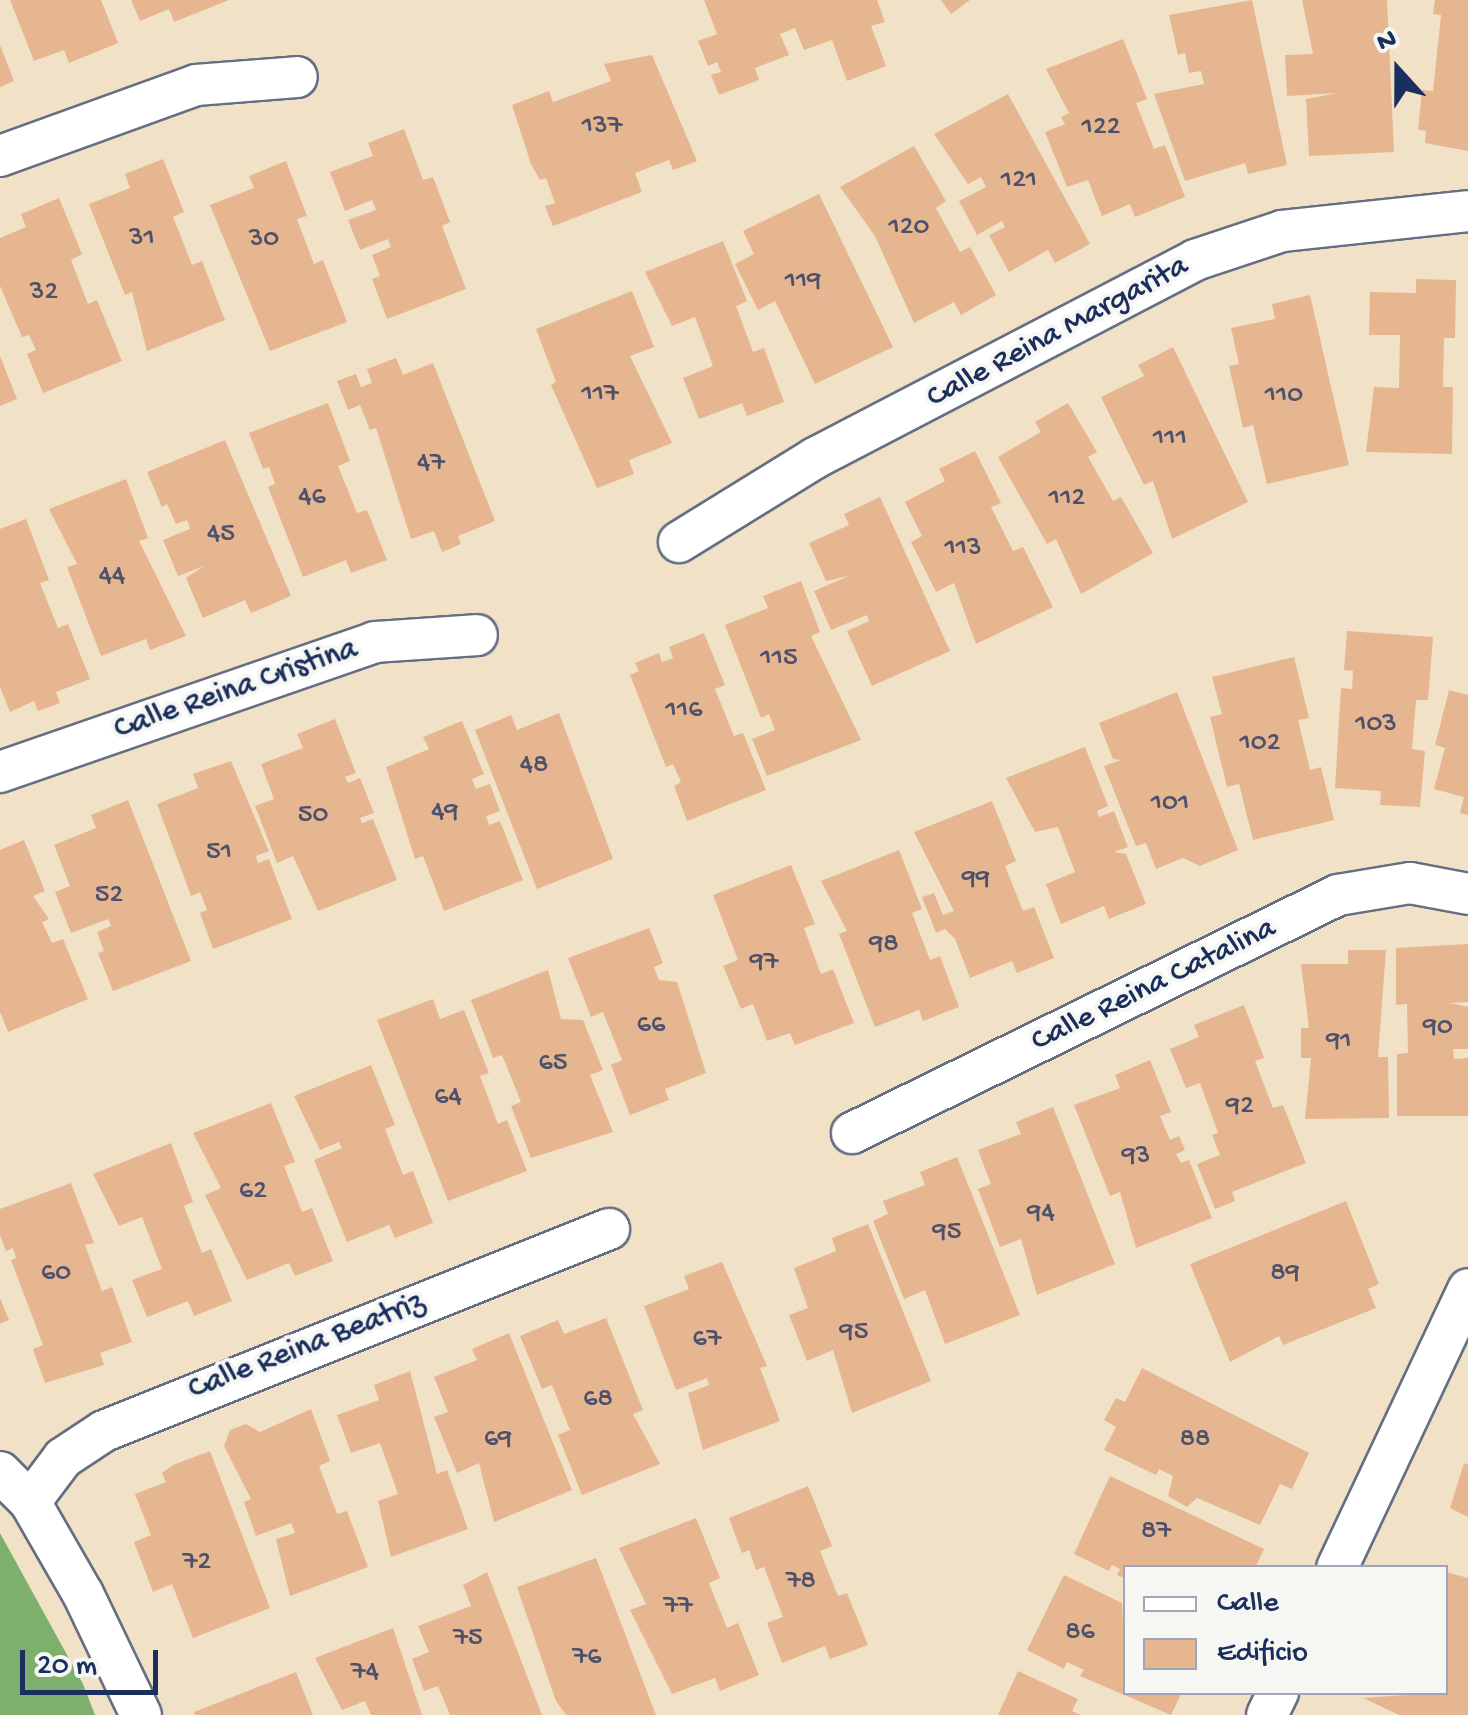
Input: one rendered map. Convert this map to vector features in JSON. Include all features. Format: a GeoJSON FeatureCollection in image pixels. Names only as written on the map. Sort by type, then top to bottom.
{"type":"FeatureCollection","features":[{"type":"Feature","properties":{"kind":"street"},"geometry":{"type":"LineString","coordinates":[[0,156],[196,85],[297,76]]}},
{"type":"Feature","properties":{"kind":"street","name":"Calle Reina Margarita"},"geometry":{"type":"LineString","coordinates":[[679,542],[815,458],[1195,260],[1282,231],[1468,211]]}},
{"type":"Feature","properties":{"kind":"street","name":"Calle Reina Cristina"},"geometry":{"type":"LineString","coordinates":[[0,772],[375,642],[477,635]]}},
{"type":"Feature","properties":{"kind":"street","name":"Calle Reina Catalina"},"geometry":{"type":"LineString","coordinates":[[852,1133],[1338,895],[1410,883],[1468,894]]}},
{"type":"Feature","properties":{"kind":"street","name":"Calle Reina Beatriz"},"geometry":{"type":"LineString","coordinates":[[30,1502],[62,1458],[104,1431],[609,1229]]}},
{"type":"Feature","properties":{"kind":"street"},"geometry":{"type":"LineString","coordinates":[[1338,1565],[1468,1289]]}},
{"type":"Feature","properties":{"kind":"street"},"geometry":{"type":"LineString","coordinates":[[0,1472],[30,1502],[141,1715]]}},
{"type":"Feature","properties":{"kind":"green space"},"geometry":{"type":"Polygon","coordinates":[[[0,1533],[83,1684],[95,1715],[0,1715],[0,1533]]]}},
{"type":"Feature","properties":{"kind":"building"},"geometry":{"type":"Polygon","coordinates":[[[10,0],[101,0],[118,43],[69,63],[64,50],[34,61],[10,0]]]}},
{"type":"Feature","properties":{"kind":"building"},"geometry":{"type":"Polygon","coordinates":[[[131,0],[229,0],[174,22],[169,9],[140,21],[131,0]]]}},
{"type":"Feature","properties":{"kind":"building"},"geometry":{"type":"Polygon","coordinates":[[[704,0],[877,0],[885,22],[871,26],[886,66],[847,81],[832,40],[804,50],[795,28],[780,34],[789,55],[755,68],[759,80],[719,95],[711,75],[721,72],[717,62],[708,66],[698,41],[717,34],[704,0]]]}},
{"type":"Feature","properties":{"kind":"building"},"geometry":{"type":"Polygon","coordinates":[[[941,0],[970,0],[951,14],[941,0]]]}},
{"type":"Feature","properties":{"kind":"building"},"geometry":{"type":"Polygon","coordinates":[[[1252,0],[1287,165],[1248,174],[1245,163],[1185,181],[1154,94],[1204,84],[1201,71],[1189,73],[1185,53],[1178,55],[1169,15],[1252,0]]]}},
{"type":"Feature","properties":{"kind":"building"},"geometry":{"type":"Polygon","coordinates":[[[1302,0],[1387,0],[1394,152],[1309,156],[1306,99],[1338,93],[1287,96],[1285,55],[1313,54],[1302,0]]]}},
{"type":"Feature","properties":{"kind":"building"},"geometry":{"type":"Polygon","coordinates":[[[1435,0],[1468,0],[1468,151],[1425,143],[1426,131],[1418,130],[1422,90],[1433,91],[1441,15],[1433,14],[1435,0]]]}},
{"type":"Feature","properties":{"kind":"building"},"geometry":{"type":"Polygon","coordinates":[[[1123,39],[1147,99],[1136,103],[1154,149],[1165,145],[1185,197],[1135,217],[1130,204],[1102,216],[1088,180],[1067,187],[1045,132],[1065,124],[1061,117],[1069,113],[1046,69],[1123,39]]]}},
{"type":"Feature","properties":{"kind":"building"},"geometry":{"type":"Polygon","coordinates":[[[0,45],[14,81],[0,87],[0,45]]]}},
{"type":"Feature","properties":{"kind":"building"},"geometry":{"type":"Polygon","coordinates":[[[652,55],[697,161],[673,170],[669,160],[635,173],[642,192],[553,226],[545,206],[555,203],[546,178],[540,180],[531,164],[512,105],[549,91],[553,102],[611,81],[604,64],[652,55]]]}},
{"type":"Feature","properties":{"kind":"building"},"geometry":{"type":"Polygon","coordinates":[[[1008,94],[1090,244],[1055,263],[1048,250],[1009,272],[989,235],[1005,227],[1002,221],[977,235],[959,201],[986,187],[981,177],[968,184],[934,134],[1008,94]]]}},
{"type":"Feature","properties":{"kind":"building"},"geometry":{"type":"Polygon","coordinates":[[[404,129],[423,180],[433,177],[450,222],[442,226],[466,289],[387,319],[372,279],[380,276],[372,255],[391,247],[388,239],[360,250],[348,220],[376,210],[372,200],[345,211],[330,172],[373,156],[368,143],[404,129]]]}},
{"type":"Feature","properties":{"kind":"building"},"geometry":{"type":"Polygon","coordinates":[[[914,146],[946,201],[936,208],[960,252],[970,247],[996,295],[961,315],[954,302],[914,323],[875,236],[840,187],[914,146]]]}},
{"type":"Feature","properties":{"kind":"building"},"geometry":{"type":"Polygon","coordinates":[[[163,159],[184,212],[173,217],[192,265],[202,261],[225,320],[147,351],[132,292],[125,295],[89,204],[130,188],[125,174],[163,159]]]}},
{"type":"Feature","properties":{"kind":"building"},"geometry":{"type":"Polygon","coordinates":[[[286,161],[307,216],[297,219],[314,264],[323,260],[347,322],[270,351],[210,205],[254,188],[249,176],[286,161]]]}},
{"type":"Feature","properties":{"kind":"building"},"geometry":{"type":"Polygon","coordinates":[[[819,194],[893,347],[815,384],[775,301],[758,310],[735,264],[754,254],[743,231],[819,194]]]}},
{"type":"Feature","properties":{"kind":"building"},"geometry":{"type":"Polygon","coordinates":[[[59,198],[82,254],[71,260],[88,304],[97,300],[122,361],[43,393],[27,354],[36,350],[29,335],[22,337],[0,286],[0,238],[26,227],[21,214],[59,198]]]}},
{"type":"Feature","properties":{"kind":"building"},"geometry":{"type":"Polygon","coordinates":[[[723,241],[747,301],[736,306],[753,352],[764,348],[784,402],[747,416],[742,403],[699,419],[683,378],[713,366],[695,317],[672,326],[645,272],[723,241]]]}},
{"type":"Feature","properties":{"kind":"building"},"geometry":{"type":"Polygon","coordinates":[[[1416,279],[1456,280],[1455,338],[1444,338],[1443,387],[1453,387],[1452,454],[1366,452],[1374,387],[1399,388],[1400,335],[1369,335],[1370,292],[1416,293],[1416,279]]]}},
{"type":"Feature","properties":{"kind":"building"},"geometry":{"type":"Polygon","coordinates":[[[632,291],[654,347],[630,356],[672,443],[629,460],[634,474],[597,488],[551,385],[556,382],[536,329],[632,291]]]}},
{"type":"Feature","properties":{"kind":"building"},"geometry":{"type":"Polygon","coordinates":[[[1310,295],[1349,465],[1267,484],[1253,425],[1243,428],[1229,366],[1239,364],[1231,328],[1275,319],[1272,304],[1310,295]]]}},
{"type":"Feature","properties":{"kind":"building"},"geometry":{"type":"Polygon","coordinates":[[[1173,347],[1248,502],[1172,539],[1153,481],[1144,485],[1101,397],[1144,376],[1138,365],[1173,347]]]}},
{"type":"Feature","properties":{"kind":"building"},"geometry":{"type":"Polygon","coordinates":[[[0,356],[17,399],[0,406],[0,356]]]}},
{"type":"Feature","properties":{"kind":"building"},"geometry":{"type":"Polygon","coordinates":[[[396,358],[403,375],[433,363],[495,521],[458,536],[461,544],[442,552],[434,531],[411,539],[376,428],[370,430],[360,405],[348,410],[337,381],[356,374],[361,387],[372,383],[367,369],[396,358]]]}},
{"type":"Feature","properties":{"kind":"building"},"geometry":{"type":"Polygon","coordinates":[[[328,403],[350,461],[338,466],[357,513],[367,510],[387,560],[351,573],[346,560],[303,577],[268,487],[275,484],[269,467],[263,469],[249,433],[328,403]]]}},
{"type":"Feature","properties":{"kind":"building"},"geometry":{"type":"Polygon","coordinates":[[[1068,403],[1097,452],[1088,457],[1113,501],[1121,497],[1153,553],[1081,594],[1056,539],[1047,544],[998,457],[1041,432],[1035,422],[1068,403]]]}},
{"type":"Feature","properties":{"kind":"building"},"geometry":{"type":"Polygon","coordinates":[[[225,440],[291,596],[251,613],[245,600],[203,618],[186,578],[204,566],[178,576],[163,540],[190,529],[187,520],[176,524],[167,504],[162,507],[147,472],[225,440]]]}},
{"type":"Feature","properties":{"kind":"building"},"geometry":{"type":"Polygon","coordinates":[[[975,451],[1001,503],[991,507],[1013,551],[1023,547],[1053,607],[976,644],[954,583],[936,592],[911,542],[922,536],[905,502],[945,481],[939,469],[975,451]]]}},
{"type":"Feature","properties":{"kind":"building"},"geometry":{"type":"Polygon","coordinates":[[[126,479],[148,538],[139,541],[186,636],[150,650],[146,639],[101,656],[67,567],[77,564],[49,509],[126,479]]]}},
{"type":"Feature","properties":{"kind":"building"},"geometry":{"type":"Polygon","coordinates":[[[880,497],[950,651],[872,686],[847,631],[869,621],[867,615],[831,630],[814,591],[849,576],[826,581],[809,543],[849,525],[844,514],[880,497]]]}},
{"type":"Feature","properties":{"kind":"building"},"geometry":{"type":"Polygon","coordinates":[[[26,519],[49,580],[40,583],[58,628],[68,624],[90,679],[56,692],[60,703],[38,711],[34,701],[10,712],[0,687],[0,529],[26,519]]]}},
{"type":"Feature","properties":{"kind":"building"},"geometry":{"type":"Polygon","coordinates":[[[801,581],[820,632],[811,636],[861,740],[767,776],[752,739],[775,730],[769,714],[761,718],[725,625],[768,608],[763,596],[801,581]]]}},
{"type":"Feature","properties":{"kind":"building"},"geometry":{"type":"Polygon","coordinates":[[[1347,631],[1433,637],[1428,700],[1416,700],[1412,749],[1425,751],[1420,807],[1380,805],[1381,791],[1335,788],[1341,688],[1352,689],[1353,671],[1344,670],[1347,631]]]}},
{"type":"Feature","properties":{"kind":"building"},"geometry":{"type":"Polygon","coordinates":[[[704,633],[725,685],[715,689],[734,736],[743,733],[766,790],[687,821],[674,786],[681,782],[673,764],[666,767],[630,675],[639,671],[635,663],[659,653],[662,662],[673,658],[669,647],[704,633]]]}},
{"type":"Feature","properties":{"kind":"building"},"geometry":{"type":"Polygon","coordinates":[[[1294,657],[1309,718],[1298,720],[1310,770],[1321,767],[1334,820],[1253,840],[1239,784],[1227,787],[1210,717],[1222,714],[1212,677],[1294,657]]]}},
{"type":"Feature","properties":{"kind":"building"},"geometry":{"type":"Polygon","coordinates":[[[1449,690],[1468,695],[1468,815],[1460,813],[1464,797],[1434,789],[1445,748],[1435,745],[1449,690]]]}},
{"type":"Feature","properties":{"kind":"building"},"geometry":{"type":"Polygon","coordinates":[[[1177,692],[1238,850],[1200,866],[1183,858],[1156,869],[1146,843],[1136,846],[1104,766],[1121,760],[1113,759],[1099,723],[1177,692]]]}},
{"type":"Feature","properties":{"kind":"building"},"geometry":{"type":"Polygon","coordinates":[[[559,713],[613,859],[537,889],[475,730],[511,715],[517,730],[559,713]]]}},
{"type":"Feature","properties":{"kind":"building"},"geometry":{"type":"Polygon","coordinates":[[[335,719],[356,773],[345,777],[348,783],[360,778],[374,813],[360,818],[362,823],[373,819],[397,880],[318,911],[293,856],[277,863],[255,806],[274,799],[261,764],[303,748],[297,734],[335,719]]]}},
{"type":"Feature","properties":{"kind":"building"},"geometry":{"type":"Polygon","coordinates":[[[462,721],[484,774],[472,779],[476,789],[490,784],[500,811],[486,816],[489,825],[500,821],[523,880],[444,911],[423,856],[415,859],[386,767],[429,749],[423,737],[462,721]]]}},
{"type":"Feature","properties":{"kind":"building"},"geometry":{"type":"Polygon","coordinates":[[[1085,747],[1108,806],[1097,811],[1099,817],[1114,811],[1128,847],[1114,852],[1126,854],[1146,904],[1109,919],[1104,906],[1061,924],[1046,884],[1075,872],[1058,827],[1035,832],[1006,778],[1085,747]]]}},
{"type":"Feature","properties":{"kind":"building"},"geometry":{"type":"Polygon","coordinates":[[[231,761],[269,851],[256,856],[258,863],[269,859],[292,919],[213,949],[200,913],[207,910],[200,892],[191,896],[157,804],[198,788],[193,774],[231,761]]]}},
{"type":"Feature","properties":{"kind":"building"},"geometry":{"type":"Polygon","coordinates":[[[128,800],[191,961],[113,991],[98,953],[104,951],[97,932],[111,926],[108,919],[71,933],[55,892],[70,886],[54,845],[96,828],[91,815],[128,800]]]}},
{"type":"Feature","properties":{"kind":"building"},"geometry":{"type":"Polygon","coordinates":[[[992,801],[1016,861],[1005,866],[1023,911],[1034,907],[1054,958],[1017,973],[1012,961],[970,978],[955,939],[945,929],[936,933],[922,897],[934,893],[943,915],[954,911],[914,832],[992,801]]]}},
{"type":"Feature","properties":{"kind":"building"},"geometry":{"type":"Polygon","coordinates":[[[24,840],[45,891],[33,896],[49,919],[42,922],[52,943],[63,939],[88,999],[8,1032],[0,1012],[0,850],[24,840]]]}},
{"type":"Feature","properties":{"kind":"building"},"geometry":{"type":"Polygon","coordinates":[[[899,850],[922,909],[912,913],[930,960],[940,956],[959,1007],[923,1021],[919,1010],[875,1027],[839,934],[847,931],[821,881],[899,850]]]}},
{"type":"Feature","properties":{"kind":"building"},"geometry":{"type":"Polygon","coordinates":[[[791,865],[815,924],[804,928],[821,974],[833,969],[854,1023],[795,1045],[790,1033],[767,1041],[753,1004],[741,1009],[723,966],[738,960],[713,895],[791,865]]]}},
{"type":"Feature","properties":{"kind":"building"},"geometry":{"type":"Polygon","coordinates":[[[649,928],[663,963],[654,967],[659,980],[677,982],[706,1073],[665,1089],[669,1100],[630,1115],[611,1065],[622,1060],[603,1012],[591,1017],[568,958],[649,928]]]}},
{"type":"Feature","properties":{"kind":"building"},"geometry":{"type":"Polygon","coordinates":[[[1468,944],[1468,1002],[1450,1003],[1468,1007],[1468,1049],[1453,1049],[1454,1059],[1468,1058],[1468,1116],[1397,1116],[1397,1054],[1408,1053],[1407,1004],[1396,1005],[1396,948],[1468,944]]]}},
{"type":"Feature","properties":{"kind":"building"},"geometry":{"type":"Polygon","coordinates":[[[1348,950],[1386,950],[1378,1057],[1388,1057],[1389,1118],[1305,1119],[1311,1058],[1301,1058],[1301,1028],[1309,1028],[1301,964],[1348,964],[1348,950]]]}},
{"type":"Feature","properties":{"kind":"building"},"geometry":{"type":"Polygon","coordinates":[[[548,970],[561,1019],[583,1020],[603,1070],[590,1075],[613,1132],[531,1158],[511,1106],[521,1102],[502,1055],[493,1058],[471,1000],[548,970]]]}},
{"type":"Feature","properties":{"kind":"building"},"geometry":{"type":"Polygon","coordinates":[[[433,999],[440,1019],[464,1010],[489,1073],[480,1076],[498,1124],[507,1120],[527,1171],[448,1201],[377,1020],[433,999]]]}},
{"type":"Feature","properties":{"kind":"building"},"geometry":{"type":"Polygon","coordinates":[[[1244,1005],[1264,1058],[1255,1061],[1273,1108],[1283,1105],[1306,1163],[1232,1192],[1235,1201],[1215,1209],[1197,1164],[1220,1155],[1212,1135],[1218,1133],[1200,1083],[1186,1088],[1170,1049],[1199,1037],[1194,1025],[1244,1005]]]}},
{"type":"Feature","properties":{"kind":"building"},"geometry":{"type":"Polygon","coordinates":[[[1150,1060],[1171,1112],[1160,1116],[1170,1140],[1179,1136],[1185,1150],[1176,1154],[1181,1163],[1189,1160],[1212,1218],[1136,1248],[1120,1192],[1110,1196],[1074,1105],[1120,1088],[1115,1075],[1150,1060]]]}},
{"type":"Feature","properties":{"kind":"building"},"geometry":{"type":"Polygon","coordinates":[[[371,1065],[395,1125],[385,1129],[403,1175],[413,1171],[433,1223],[395,1238],[389,1225],[347,1242],[314,1160],[342,1148],[339,1142],[320,1150],[294,1096],[371,1065]]]}},
{"type":"Feature","properties":{"kind":"building"},"geometry":{"type":"Polygon","coordinates":[[[271,1103],[295,1162],[284,1166],[302,1212],[312,1208],[333,1261],[295,1276],[289,1263],[247,1280],[205,1195],[221,1188],[193,1133],[271,1103]]]}},
{"type":"Feature","properties":{"kind":"building"},"geometry":{"type":"Polygon","coordinates":[[[1053,1107],[1115,1264],[1037,1295],[1021,1239],[1000,1247],[978,1189],[991,1184],[978,1150],[1021,1134],[1016,1122],[1053,1107]]]}},
{"type":"Feature","properties":{"kind":"building"},"geometry":{"type":"Polygon","coordinates":[[[171,1143],[193,1202],[184,1206],[202,1253],[211,1249],[232,1301],[194,1316],[188,1301],[147,1317],[132,1280],[162,1269],[142,1217],[119,1226],[93,1174],[171,1143]]]}},
{"type":"Feature","properties":{"kind":"building"},"geometry":{"type":"Polygon","coordinates":[[[957,1157],[1020,1315],[945,1344],[925,1290],[904,1299],[873,1221],[888,1214],[883,1201],[925,1185],[920,1172],[957,1157]]]}},
{"type":"Feature","properties":{"kind":"building"},"geometry":{"type":"Polygon","coordinates":[[[71,1183],[94,1243],[85,1245],[102,1291],[112,1287],[132,1342],[100,1353],[104,1365],[45,1383],[33,1349],[43,1345],[11,1260],[16,1258],[13,1248],[6,1251],[0,1235],[0,1209],[71,1183]]]}},
{"type":"Feature","properties":{"kind":"building"},"geometry":{"type":"Polygon","coordinates":[[[1346,1201],[1379,1284],[1368,1289],[1376,1308],[1283,1345],[1279,1336],[1230,1362],[1190,1264],[1346,1201]]]}},
{"type":"Feature","properties":{"kind":"building"},"geometry":{"type":"Polygon","coordinates":[[[868,1224],[931,1381],[852,1413],[833,1350],[807,1361],[789,1315],[808,1308],[794,1268],[836,1251],[832,1238],[868,1224]]]}},
{"type":"Feature","properties":{"kind":"building"},"geometry":{"type":"Polygon","coordinates":[[[722,1262],[767,1366],[760,1368],[780,1421],[703,1450],[688,1393],[709,1385],[707,1378],[676,1390],[644,1306],[689,1289],[684,1276],[722,1262]]]}},
{"type":"Feature","properties":{"kind":"building"},"geometry":{"type":"Polygon","coordinates":[[[0,1298],[9,1320],[0,1324],[0,1298]]]}},
{"type":"Feature","properties":{"kind":"building"},"geometry":{"type":"Polygon","coordinates":[[[606,1318],[643,1410],[633,1414],[660,1464],[582,1495],[558,1435],[570,1430],[552,1385],[542,1389],[520,1336],[558,1320],[564,1334],[606,1318]]]}},
{"type":"Feature","properties":{"kind":"building"},"geometry":{"type":"Polygon","coordinates":[[[509,1333],[572,1490],[494,1522],[479,1463],[457,1473],[434,1417],[448,1412],[434,1377],[477,1360],[472,1349],[509,1333]]]}},
{"type":"Feature","properties":{"kind":"building"},"geometry":{"type":"Polygon","coordinates":[[[1142,1368],[1309,1453],[1292,1489],[1280,1484],[1260,1525],[1197,1498],[1187,1507],[1168,1496],[1173,1476],[1159,1469],[1156,1475],[1104,1450],[1116,1427],[1104,1420],[1116,1398],[1125,1402],[1142,1368]]]}},
{"type":"Feature","properties":{"kind":"building"},"geometry":{"type":"Polygon","coordinates":[[[410,1371],[437,1474],[447,1470],[468,1529],[391,1557],[378,1501],[398,1494],[380,1443],[351,1453],[337,1415],[379,1400],[374,1385],[410,1371]]]}},
{"type":"Feature","properties":{"kind":"building"},"geometry":{"type":"Polygon","coordinates":[[[311,1409],[330,1461],[319,1466],[337,1514],[347,1511],[368,1567],[290,1596],[276,1539],[295,1533],[291,1523],[256,1536],[244,1502],[251,1499],[224,1446],[230,1430],[246,1424],[260,1432],[311,1409]]]}},
{"type":"Feature","properties":{"kind":"building"},"geometry":{"type":"Polygon","coordinates":[[[210,1451],[270,1608],[193,1638],[172,1584],[153,1592],[134,1542],[151,1535],[135,1494],[166,1482],[162,1473],[173,1465],[210,1451]]]}},
{"type":"Feature","properties":{"kind":"building"},"geometry":{"type":"Polygon","coordinates":[[[1464,1463],[1468,1465],[1468,1517],[1450,1508],[1464,1463]]]}},
{"type":"Feature","properties":{"kind":"building"},"geometry":{"type":"Polygon","coordinates":[[[1110,1476],[1264,1549],[1256,1565],[1123,1565],[1123,1578],[1117,1575],[1120,1569],[1112,1565],[1109,1571],[1074,1554],[1110,1476]]]}},
{"type":"Feature","properties":{"kind":"building"},"geometry":{"type":"Polygon","coordinates":[[[808,1486],[832,1546],[820,1551],[838,1596],[847,1593],[868,1645],[830,1659],[825,1646],[782,1663],[767,1623],[783,1617],[764,1567],[756,1570],[749,1550],[742,1553],[729,1518],[808,1486]]]}},
{"type":"Feature","properties":{"kind":"building"},"geometry":{"type":"Polygon","coordinates":[[[696,1518],[720,1578],[709,1583],[727,1628],[738,1623],[759,1675],[720,1691],[715,1678],[672,1694],[630,1610],[646,1604],[619,1548],[696,1518]]]}},
{"type":"Feature","properties":{"kind":"building"},"geometry":{"type":"Polygon","coordinates":[[[596,1558],[656,1715],[566,1715],[556,1701],[517,1587],[596,1558]]]}},
{"type":"Feature","properties":{"kind":"building"},"geometry":{"type":"Polygon","coordinates":[[[487,1572],[542,1715],[450,1715],[438,1686],[424,1691],[412,1659],[429,1652],[418,1626],[471,1606],[463,1585],[487,1572]]]}},
{"type":"Feature","properties":{"kind":"building"},"geometry":{"type":"Polygon","coordinates":[[[1448,1573],[1468,1578],[1468,1715],[1399,1715],[1363,1698],[1448,1695],[1448,1573]]]}},
{"type":"Feature","properties":{"kind":"building"},"geometry":{"type":"Polygon","coordinates":[[[1064,1575],[1122,1603],[1123,1694],[1080,1676],[1084,1670],[1067,1662],[1064,1669],[1027,1650],[1064,1575]]]}},
{"type":"Feature","properties":{"kind":"building"},"geometry":{"type":"Polygon","coordinates":[[[393,1628],[422,1715],[371,1715],[365,1701],[342,1710],[315,1658],[393,1628]]]}},
{"type":"Feature","properties":{"kind":"building"},"geometry":{"type":"Polygon","coordinates":[[[1018,1671],[1078,1699],[1072,1711],[1081,1715],[998,1715],[1018,1671]]]}},
{"type":"Feature","properties":{"kind":"building"},"geometry":{"type":"Polygon","coordinates":[[[296,1672],[313,1715],[195,1715],[194,1712],[296,1672]]]}},
{"type":"Feature","properties":{"kind":"building"},"geometry":{"type":"Polygon","coordinates":[[[1124,1695],[1181,1695],[1171,1715],[1124,1695]]]}}]}
